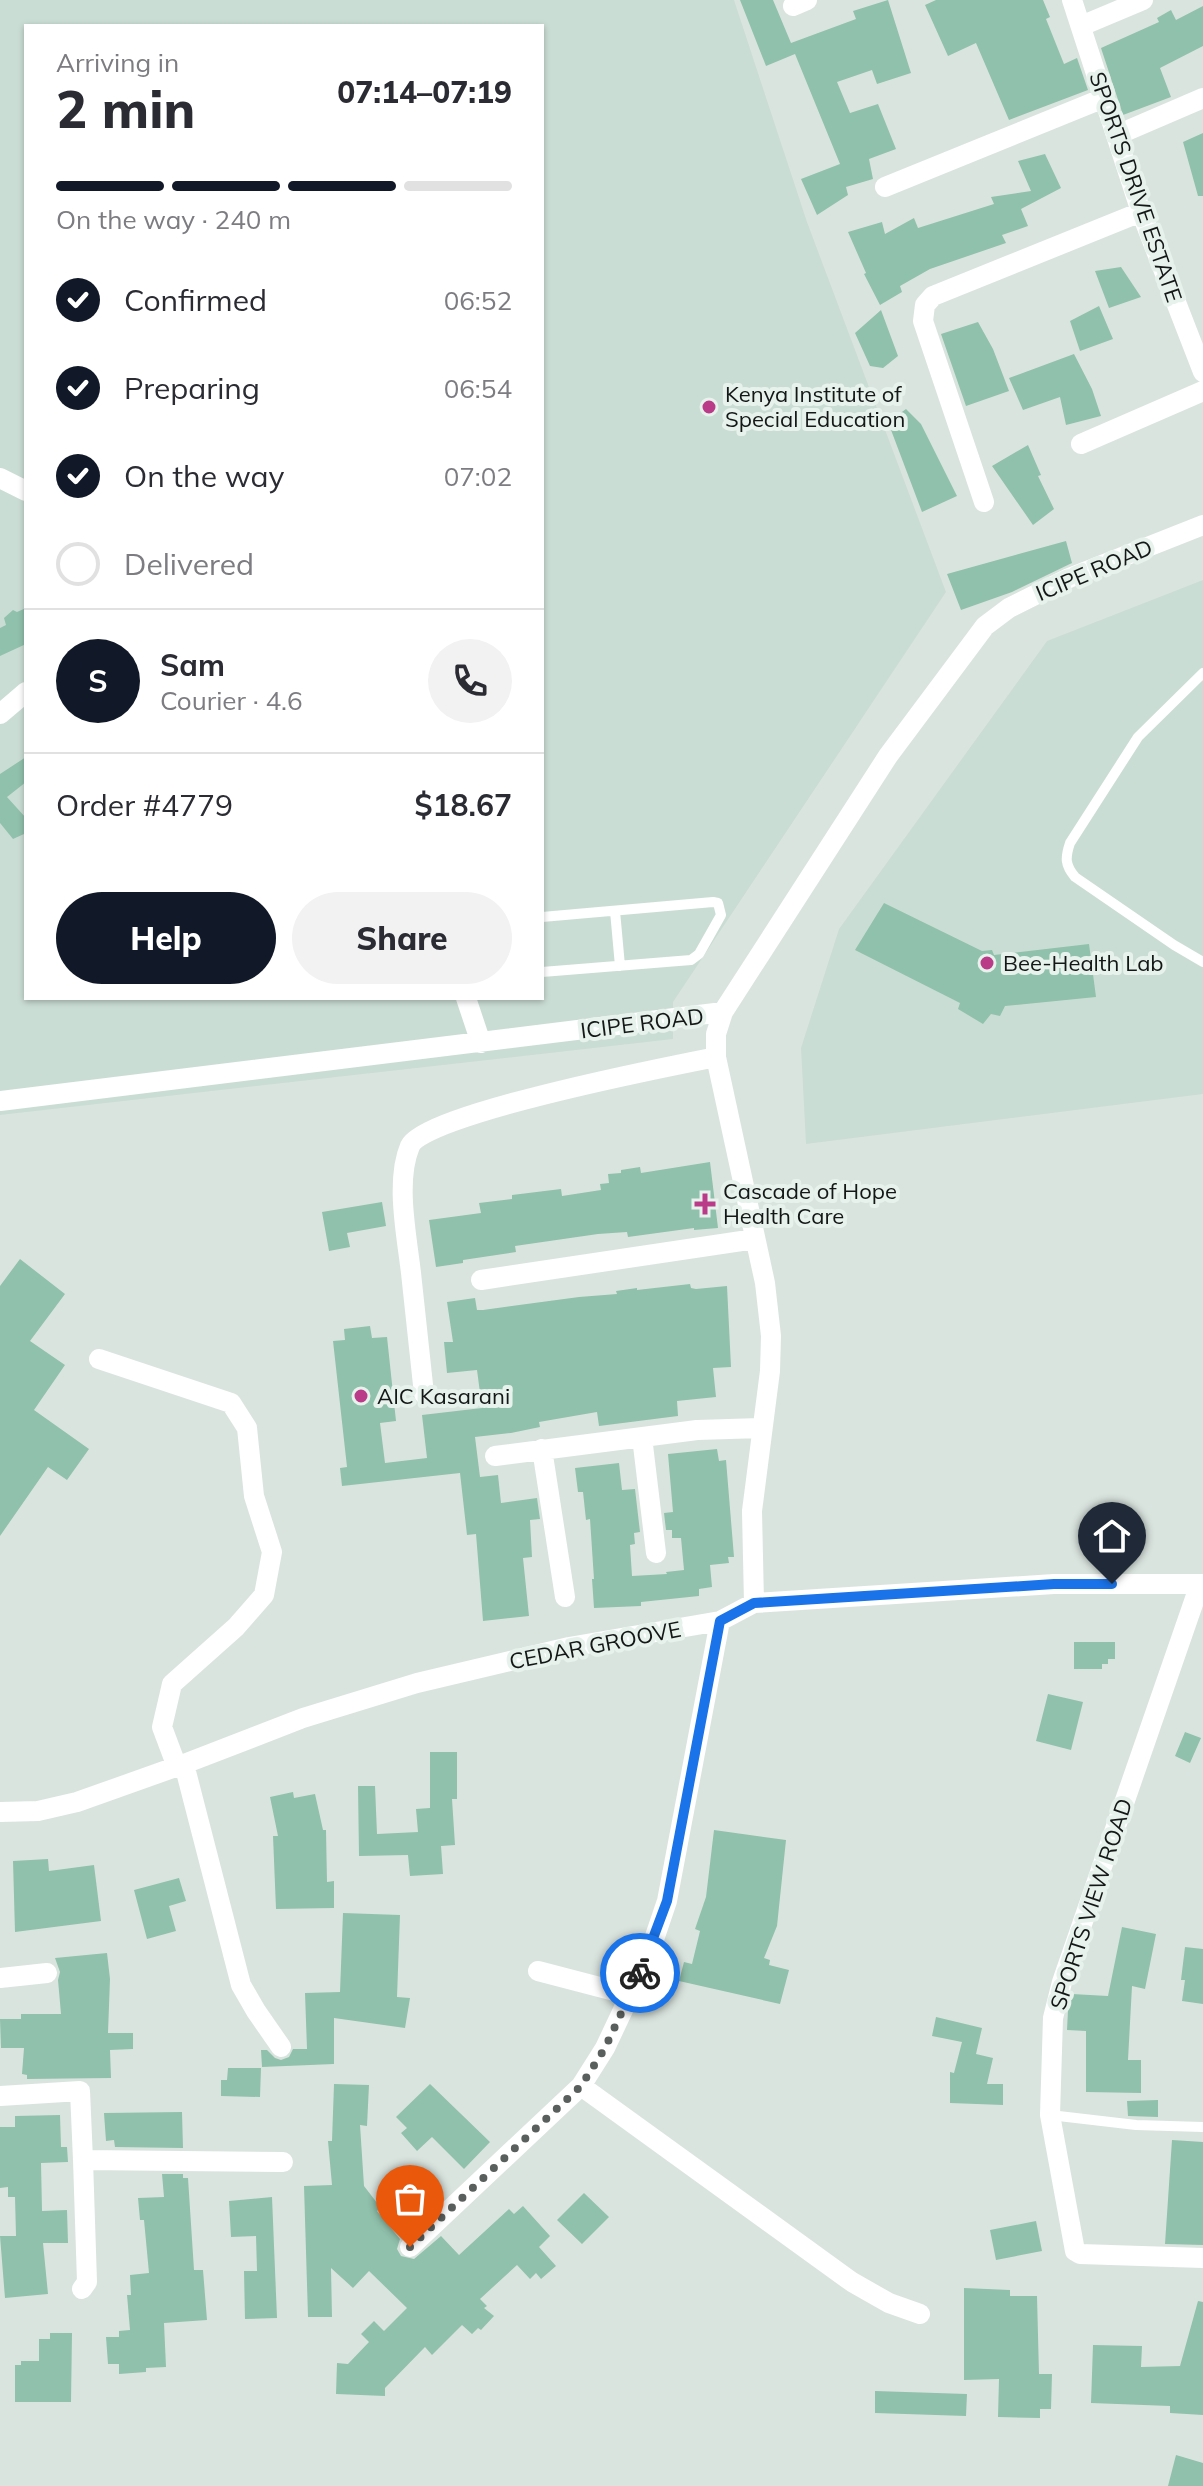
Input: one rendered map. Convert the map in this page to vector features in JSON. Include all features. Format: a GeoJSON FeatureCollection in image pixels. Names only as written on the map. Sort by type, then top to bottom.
{"type":"FeatureCollection","features":[{"type":"Feature","properties":{"kind":"street","name":"SPORTS DRIVE ESTATE"},"geometry":{"type":"LineString","coordinates":[[1072,0],[1141,212],[1203,372]]}},
{"type":"Feature","properties":{"kind":"street"},"geometry":{"type":"LineString","coordinates":[[1081,26],[1143,0]]}},
{"type":"Feature","properties":{"kind":"street"},"geometry":{"type":"LineString","coordinates":[[885,187],[1104,98]]}},
{"type":"Feature","properties":{"kind":"street"},"geometry":{"type":"LineString","coordinates":[[1117,135],[1203,98]]}},
{"type":"Feature","properties":{"kind":"street"},"geometry":{"type":"LineString","coordinates":[[984,502],[923,321],[925,305],[933,296],[1141,212]]}},
{"type":"Feature","properties":{"kind":"street"},"geometry":{"type":"LineString","coordinates":[[1081,444],[1203,391]]}},
{"type":"Feature","properties":{"kind":"street"},"geometry":{"type":"LineString","coordinates":[[0,478],[24,490]]}},
{"type":"Feature","properties":{"kind":"street","name":"ICIPE ROAD"},"geometry":{"type":"LineString","coordinates":[[0,1101],[723,1012],[888,756],[985,626],[1009,608],[1069,578],[1203,525]]}},
{"type":"Feature","properties":{"kind":"street"},"geometry":{"type":"LineString","coordinates":[[0,714],[24,694]]}},
{"type":"Feature","properties":{"kind":"street"},"geometry":{"type":"LineString","coordinates":[[467,1000],[481,1043]]}},
{"type":"Feature","properties":{"kind":"street"},"geometry":{"type":"LineString","coordinates":[[723,1012],[716,1034],[716,1057],[765,1283],[771,1336],[770,1371],[752,1511],[754,1603],[1054,1584],[1202,1584]]}},
{"type":"Feature","properties":{"kind":"street"},"geometry":{"type":"LineString","coordinates":[[424,1394],[405,1222],[403,1178],[411,1143],[420,1135],[462,1117],[648,1070],[716,1057]]}},
{"type":"Feature","properties":{"kind":"street"},"geometry":{"type":"LineString","coordinates":[[481,1280],[755,1239]]}},
{"type":"Feature","properties":{"kind":"street"},"geometry":{"type":"LineString","coordinates":[[99,1359],[231,1403],[247,1428],[254,1496],[272,1552],[264,1595],[236,1627],[172,1684],[162,1727],[181,1766],[241,1985],[281,2047]]}},
{"type":"Feature","properties":{"kind":"street"},"geometry":{"type":"LineString","coordinates":[[495,1456],[697,1430],[761,1428]]}},
{"type":"Feature","properties":{"kind":"street"},"geometry":{"type":"LineString","coordinates":[[642,1437],[656,1553]]}},
{"type":"Feature","properties":{"kind":"street"},"geometry":{"type":"LineString","coordinates":[[542,1449],[565,1597]]}},
{"type":"Feature","properties":{"kind":"street","name":"SPORTS VIEW ROAD"},"geometry":{"type":"LineString","coordinates":[[1202,1584],[1056,2001],[1050,2115],[1075,2251],[1080,2254],[1203,2258]]}},
{"type":"Feature","properties":{"kind":"street","name":"CEDAR GROOVE"},"geometry":{"type":"LineString","coordinates":[[0,1812],[38,1811],[64,1806],[181,1766],[303,1718],[417,1683],[569,1647],[720,1621],[754,1603]]}},
{"type":"Feature","properties":{"kind":"street"},"geometry":{"type":"LineString","coordinates":[[410,2247],[581,2086],[605,2048],[648,1957],[667,1901],[720,1621]]}},
{"type":"Feature","properties":{"kind":"street"},"geometry":{"type":"LineString","coordinates":[[538,1971],[630,1995]]}},
{"type":"Feature","properties":{"kind":"street"},"geometry":{"type":"LineString","coordinates":[[0,1978],[47,1973]]}},
{"type":"Feature","properties":{"kind":"street"},"geometry":{"type":"LineString","coordinates":[[581,2086],[852,2282],[889,2303],[920,2314]]}},
{"type":"Feature","properties":{"kind":"street"},"geometry":{"type":"LineString","coordinates":[[0,2096],[80,2091],[87,2282],[82,2289]]}},
{"type":"Feature","properties":{"kind":"street"},"geometry":{"type":"LineString","coordinates":[[83,2160],[283,2162]]}},
{"type":"Feature","properties":{"kind":"lane"},"geometry":{"type":"LineString","coordinates":[[1203,673],[1138,737],[1070,843],[1065,856],[1066,866],[1075,877],[1203,962]]}},
{"type":"Feature","properties":{"kind":"lane"},"geometry":{"type":"LineString","coordinates":[[544,917],[713,902],[718,903],[721,915],[695,959],[544,972]]}},
{"type":"Feature","properties":{"kind":"lane"},"geometry":{"type":"LineString","coordinates":[[615,911],[620,966]]}},
{"type":"Feature","properties":{"kind":"lane"},"geometry":{"type":"LineString","coordinates":[[1050,2115],[1136,2125],[1203,2127]]}},
{"type":"Feature","properties":{"kind":"shaded area","name":"Kenya Institute of Special Education"},"geometry":{"type":"Polygon","coordinates":[[[0,0],[734,0],[807,222],[946,592],[673,1002],[673,1039],[0,1115],[0,0]]]}},
{"type":"Feature","properties":{"kind":"shaded area"},"geometry":{"type":"Polygon","coordinates":[[[1203,580],[1203,1094],[806,1144],[801,1048],[839,929],[1047,641],[1203,580]]]}},
{"type":"Feature","properties":{"kind":"building"},"geometry":{"type":"Polygon","coordinates":[[[740,0],[773,0],[791,43],[856,19],[853,11],[888,0],[911,73],[877,84],[872,70],[837,82],[850,113],[878,104],[896,149],[869,159],[873,179],[846,187],[848,195],[817,215],[801,179],[840,164],[795,54],[766,66],[740,0]]]}},
{"type":"Feature","properties":{"kind":"building"},"geometry":{"type":"Polygon","coordinates":[[[936,0],[1043,0],[1050,17],[1046,19],[1064,64],[1077,58],[1088,90],[1009,120],[976,43],[948,56],[925,5],[936,0]]]}},
{"type":"Feature","properties":{"kind":"building"},"geometry":{"type":"Polygon","coordinates":[[[1203,6],[1203,46],[1160,68],[1171,97],[1123,115],[1101,48],[1159,22],[1157,18],[1171,10],[1176,20],[1203,6]]]}},
{"type":"Feature","properties":{"kind":"building"},"geometry":{"type":"Polygon","coordinates":[[[1203,133],[1203,196],[1198,196],[1183,142],[1203,133]]]}},
{"type":"Feature","properties":{"kind":"building"},"geometry":{"type":"Polygon","coordinates":[[[1045,154],[1061,188],[1021,209],[1028,226],[1002,235],[1006,243],[930,269],[900,286],[902,292],[880,305],[848,232],[882,222],[885,234],[914,218],[918,228],[994,204],[991,197],[1031,191],[1018,161],[1045,154]]]}},
{"type":"Feature","properties":{"kind":"building"},"geometry":{"type":"Polygon","coordinates":[[[1121,267],[1141,297],[1109,308],[1095,271],[1121,267]]]}},
{"type":"Feature","properties":{"kind":"building"},"geometry":{"type":"Polygon","coordinates":[[[1099,306],[1113,339],[1080,351],[1070,321],[1099,306]]]}},
{"type":"Feature","properties":{"kind":"building"},"geometry":{"type":"Polygon","coordinates":[[[881,310],[898,356],[883,368],[870,366],[855,333],[881,310]]]}},
{"type":"Feature","properties":{"kind":"building"},"geometry":{"type":"Polygon","coordinates":[[[978,322],[993,349],[1009,391],[966,406],[941,334],[978,322]]]}},
{"type":"Feature","properties":{"kind":"building"},"geometry":{"type":"Polygon","coordinates":[[[1074,354],[1092,389],[1101,416],[1066,425],[1060,397],[1023,410],[1009,378],[1074,354]]]}},
{"type":"Feature","properties":{"kind":"building"},"geometry":{"type":"Polygon","coordinates":[[[906,409],[921,424],[957,496],[922,512],[888,422],[906,409]]]}},
{"type":"Feature","properties":{"kind":"building"},"geometry":{"type":"Polygon","coordinates":[[[1028,445],[1041,475],[1038,476],[1054,509],[1033,525],[992,466],[1028,445]]]}},
{"type":"Feature","properties":{"kind":"building"},"geometry":{"type":"Polygon","coordinates":[[[1066,541],[1072,563],[1012,592],[961,610],[947,574],[1066,541]]]}},
{"type":"Feature","properties":{"kind":"building"},"geometry":{"type":"Polygon","coordinates":[[[24,609],[24,645],[0,656],[0,628],[6,625],[4,618],[13,610],[24,609]]]}},
{"type":"Feature","properties":{"kind":"building"},"geometry":{"type":"Polygon","coordinates":[[[24,758],[24,784],[7,797],[24,816],[24,834],[13,839],[0,823],[0,774],[24,758]]]}},
{"type":"Feature","properties":{"kind":"building","name":"Bee-Health Lab"},"geometry":{"type":"Polygon","coordinates":[[[884,903],[982,951],[992,950],[994,955],[1089,944],[1096,997],[1005,1006],[1000,1016],[991,1014],[983,1024],[958,1009],[960,1003],[855,950],[884,903]]]}},
{"type":"Feature","properties":{"kind":"building"},"geometry":{"type":"Polygon","coordinates":[[[710,1162],[718,1228],[628,1237],[627,1232],[598,1234],[515,1246],[516,1252],[436,1267],[429,1220],[481,1213],[479,1203],[512,1199],[512,1195],[561,1189],[562,1196],[601,1190],[600,1184],[609,1183],[608,1174],[621,1173],[621,1170],[640,1167],[641,1173],[710,1162]]]}},
{"type":"Feature","properties":{"kind":"building"},"geometry":{"type":"Polygon","coordinates":[[[382,1202],[386,1226],[347,1233],[350,1247],[329,1251],[322,1212],[382,1202]]]}},
{"type":"Feature","properties":{"kind":"building"},"geometry":{"type":"Polygon","coordinates":[[[20,1259],[65,1294],[30,1341],[65,1365],[34,1410],[89,1449],[67,1480],[48,1467],[0,1536],[0,1286],[20,1259]]]}},
{"type":"Feature","properties":{"kind":"building"},"geometry":{"type":"Polygon","coordinates":[[[690,1284],[691,1288],[696,1289],[727,1286],[731,1367],[713,1368],[716,1397],[677,1401],[678,1416],[599,1426],[597,1412],[539,1422],[540,1427],[511,1433],[475,1437],[480,1477],[498,1475],[501,1503],[537,1498],[540,1519],[530,1520],[532,1557],[523,1558],[529,1616],[483,1621],[476,1534],[467,1535],[460,1473],[342,1486],[340,1468],[347,1467],[333,1341],[345,1340],[344,1329],[370,1326],[372,1338],[387,1337],[396,1421],[380,1423],[385,1463],[427,1458],[422,1415],[482,1408],[477,1370],[447,1373],[444,1342],[453,1342],[447,1302],[475,1298],[477,1310],[483,1310],[617,1294],[616,1291],[637,1288],[690,1284]]]}},
{"type":"Feature","properties":{"kind":"building"},"geometry":{"type":"Polygon","coordinates":[[[717,1449],[719,1461],[726,1460],[734,1557],[728,1557],[729,1563],[710,1565],[712,1587],[699,1589],[699,1596],[641,1602],[641,1606],[594,1608],[590,1519],[586,1520],[583,1492],[578,1492],[575,1468],[619,1463],[622,1490],[635,1489],[640,1532],[634,1533],[635,1544],[630,1545],[632,1576],[667,1574],[684,1570],[681,1538],[672,1538],[672,1530],[666,1530],[664,1513],[673,1512],[668,1454],[717,1449]]]}},
{"type":"Feature","properties":{"kind":"building"},"geometry":{"type":"Polygon","coordinates":[[[1074,1642],[1115,1642],[1115,1659],[1108,1659],[1108,1664],[1102,1664],[1102,1669],[1074,1669],[1074,1642]]]}},
{"type":"Feature","properties":{"kind":"building"},"geometry":{"type":"Polygon","coordinates":[[[1048,1694],[1083,1702],[1071,1750],[1036,1741],[1048,1694]]]}},
{"type":"Feature","properties":{"kind":"building"},"geometry":{"type":"Polygon","coordinates":[[[1185,1732],[1201,1738],[1190,1763],[1175,1756],[1185,1732]]]}},
{"type":"Feature","properties":{"kind":"building"},"geometry":{"type":"Polygon","coordinates":[[[430,1752],[457,1752],[457,1799],[452,1799],[455,1845],[441,1846],[443,1874],[410,1876],[408,1855],[359,1856],[358,1786],[375,1786],[377,1834],[418,1832],[416,1809],[430,1808],[430,1752]]]}},
{"type":"Feature","properties":{"kind":"building"},"geometry":{"type":"Polygon","coordinates":[[[293,1792],[294,1798],[315,1794],[323,1830],[326,1830],[327,1882],[334,1881],[334,1908],[276,1909],[273,1836],[278,1836],[270,1797],[293,1792]]]}},
{"type":"Feature","properties":{"kind":"building"},"geometry":{"type":"Polygon","coordinates":[[[714,1830],[786,1840],[777,1926],[764,1958],[770,1960],[769,1965],[789,1970],[780,2004],[679,1981],[684,1962],[692,1964],[700,1931],[695,1929],[706,1897],[714,1830]]]}},
{"type":"Feature","properties":{"kind":"building"},"geometry":{"type":"Polygon","coordinates":[[[48,1859],[49,1871],[94,1865],[101,1921],[15,1932],[13,1861],[48,1859]]]}},
{"type":"Feature","properties":{"kind":"building"},"geometry":{"type":"Polygon","coordinates":[[[179,1878],[186,1901],[169,1906],[176,1931],[147,1939],[134,1890],[179,1878]]]}},
{"type":"Feature","properties":{"kind":"building"},"geometry":{"type":"Polygon","coordinates":[[[343,1913],[400,1915],[397,1997],[410,1998],[405,2028],[334,2018],[334,2064],[262,2067],[261,2050],[267,2050],[281,2060],[289,2057],[293,2049],[307,2049],[305,1993],[340,1992],[343,1913]]]}},
{"type":"Feature","properties":{"kind":"building"},"geometry":{"type":"Polygon","coordinates":[[[1122,1927],[1156,1934],[1145,1989],[1132,1986],[1128,2060],[1141,2060],[1141,2093],[1086,2092],[1086,2031],[1067,2030],[1068,2010],[1072,1994],[1108,1996],[1122,1927]]]}},
{"type":"Feature","properties":{"kind":"building"},"geometry":{"type":"Polygon","coordinates":[[[1185,1947],[1203,1949],[1203,2004],[1182,2001],[1185,1947]]]}},
{"type":"Feature","properties":{"kind":"building"},"geometry":{"type":"Polygon","coordinates":[[[107,1953],[110,1979],[108,2033],[133,2033],[133,2049],[110,2050],[111,2078],[27,2079],[27,2075],[22,2074],[24,2048],[1,2048],[0,2019],[21,2019],[21,2014],[61,2014],[60,1972],[55,1958],[107,1953]]]}},
{"type":"Feature","properties":{"kind":"building"},"geometry":{"type":"Polygon","coordinates":[[[936,2017],[982,2028],[976,2054],[993,2058],[987,2084],[1003,2084],[1003,2105],[950,2103],[950,2072],[954,2073],[962,2042],[932,2036],[936,2017]]]}},
{"type":"Feature","properties":{"kind":"building"},"geometry":{"type":"Polygon","coordinates":[[[228,2068],[261,2068],[260,2097],[221,2096],[221,2080],[227,2080],[228,2068]]]}},
{"type":"Feature","properties":{"kind":"building"},"geometry":{"type":"Polygon","coordinates":[[[334,2084],[369,2085],[367,2126],[360,2125],[364,2186],[381,2208],[377,2211],[400,2239],[397,2249],[401,2256],[414,2259],[441,2236],[459,2255],[509,2209],[514,2214],[523,2206],[550,2236],[539,2247],[556,2266],[541,2279],[536,2273],[530,2279],[517,2265],[480,2299],[487,2306],[484,2308],[494,2316],[481,2330],[478,2328],[472,2334],[462,2325],[432,2355],[425,2347],[385,2388],[385,2396],[336,2394],[337,2363],[348,2364],[369,2342],[361,2334],[374,2321],[384,2331],[407,2308],[369,2271],[353,2288],[331,2268],[332,2317],[308,2317],[304,2186],[332,2185],[328,2141],[332,2141],[334,2084]]]}},
{"type":"Feature","properties":{"kind":"building"},"geometry":{"type":"Polygon","coordinates":[[[430,2084],[490,2142],[464,2169],[432,2137],[417,2151],[401,2133],[407,2128],[396,2117],[430,2084]]]}},
{"type":"Feature","properties":{"kind":"building"},"geometry":{"type":"Polygon","coordinates":[[[1158,2100],[1158,2117],[1128,2116],[1127,2101],[1158,2100]]]}},
{"type":"Feature","properties":{"kind":"building"},"geometry":{"type":"Polygon","coordinates":[[[182,2112],[183,2148],[115,2147],[114,2140],[106,2141],[104,2113],[182,2112]]]}},
{"type":"Feature","properties":{"kind":"building"},"geometry":{"type":"Polygon","coordinates":[[[60,2115],[61,2147],[67,2147],[68,2162],[41,2163],[42,2211],[67,2210],[68,2243],[43,2243],[48,2294],[5,2298],[0,2236],[16,2236],[15,2197],[8,2197],[8,2187],[0,2188],[0,2127],[15,2127],[15,2116],[60,2115]]]}},
{"type":"Feature","properties":{"kind":"building"},"geometry":{"type":"Polygon","coordinates":[[[1172,2140],[1203,2142],[1203,2245],[1165,2244],[1172,2140]]]}},
{"type":"Feature","properties":{"kind":"building"},"geometry":{"type":"Polygon","coordinates":[[[162,2174],[183,2174],[183,2178],[188,2178],[194,2270],[203,2270],[207,2320],[164,2323],[166,2367],[119,2374],[119,2364],[108,2364],[106,2337],[119,2337],[119,2331],[130,2330],[127,2295],[131,2295],[130,2275],[149,2273],[144,2220],[140,2220],[138,2198],[164,2197],[162,2174]]]}},
{"type":"Feature","properties":{"kind":"building"},"geometry":{"type":"Polygon","coordinates":[[[584,2193],[609,2217],[582,2244],[557,2220],[584,2193]]]}},
{"type":"Feature","properties":{"kind":"building"},"geometry":{"type":"Polygon","coordinates":[[[272,2197],[277,2318],[245,2319],[244,2271],[257,2271],[256,2236],[231,2237],[229,2201],[272,2197]]]}},
{"type":"Feature","properties":{"kind":"building"},"geometry":{"type":"Polygon","coordinates":[[[1036,2221],[1042,2251],[996,2260],[990,2230],[1036,2221]]]}},
{"type":"Feature","properties":{"kind":"building"},"geometry":{"type":"Polygon","coordinates":[[[964,2288],[1010,2290],[1010,2296],[1037,2296],[1039,2374],[1052,2374],[1051,2409],[1040,2409],[1040,2418],[998,2417],[999,2379],[964,2380],[964,2288]]]}},
{"type":"Feature","properties":{"kind":"building"},"geometry":{"type":"Polygon","coordinates":[[[1198,2301],[1203,2302],[1203,2415],[1170,2413],[1170,2406],[1091,2403],[1093,2345],[1142,2346],[1141,2367],[1180,2366],[1198,2301]]]}},
{"type":"Feature","properties":{"kind":"building"},"geometry":{"type":"Polygon","coordinates":[[[50,2333],[72,2333],[71,2402],[15,2402],[15,2365],[21,2365],[21,2361],[39,2361],[39,2339],[50,2339],[50,2333]]]}},
{"type":"Feature","properties":{"kind":"building"},"geometry":{"type":"Polygon","coordinates":[[[875,2391],[967,2394],[966,2416],[875,2413],[875,2391]]]}},
{"type":"Feature","properties":{"kind":"building"},"geometry":{"type":"Polygon","coordinates":[[[1176,2455],[1203,2463],[1203,2486],[1168,2486],[1176,2455]]]}},
{"type":"Feature","properties":{"kind":"way so far"},"geometry":{"type":"LineString","coordinates":[[410,2247],[581,2086],[605,2048],[640,1973]]}},
{"type":"Feature","properties":{"kind":"place","name":"Kenya Institute of Special Education"},"geometry":{"type":"Point","coordinates":[709,407]}},
{"type":"Feature","properties":{"kind":"place","name":"Bee-Health Lab"},"geometry":{"type":"Point","coordinates":[987,963]}},
{"type":"Feature","properties":{"kind":"place","name":"Cascade of Hope Health Care"},"geometry":{"type":"Point","coordinates":[705,1204]}},
{"type":"Feature","properties":{"kind":"place","name":"AIC Kasarani"},"geometry":{"type":"Point","coordinates":[361,1396]}},
{"type":"Feature","properties":{"kind":"route"},"geometry":{"type":"LineString","coordinates":[[640,1973],[667,1901],[720,1621],[754,1603],[1054,1584],[1112,1584]]}}]}
